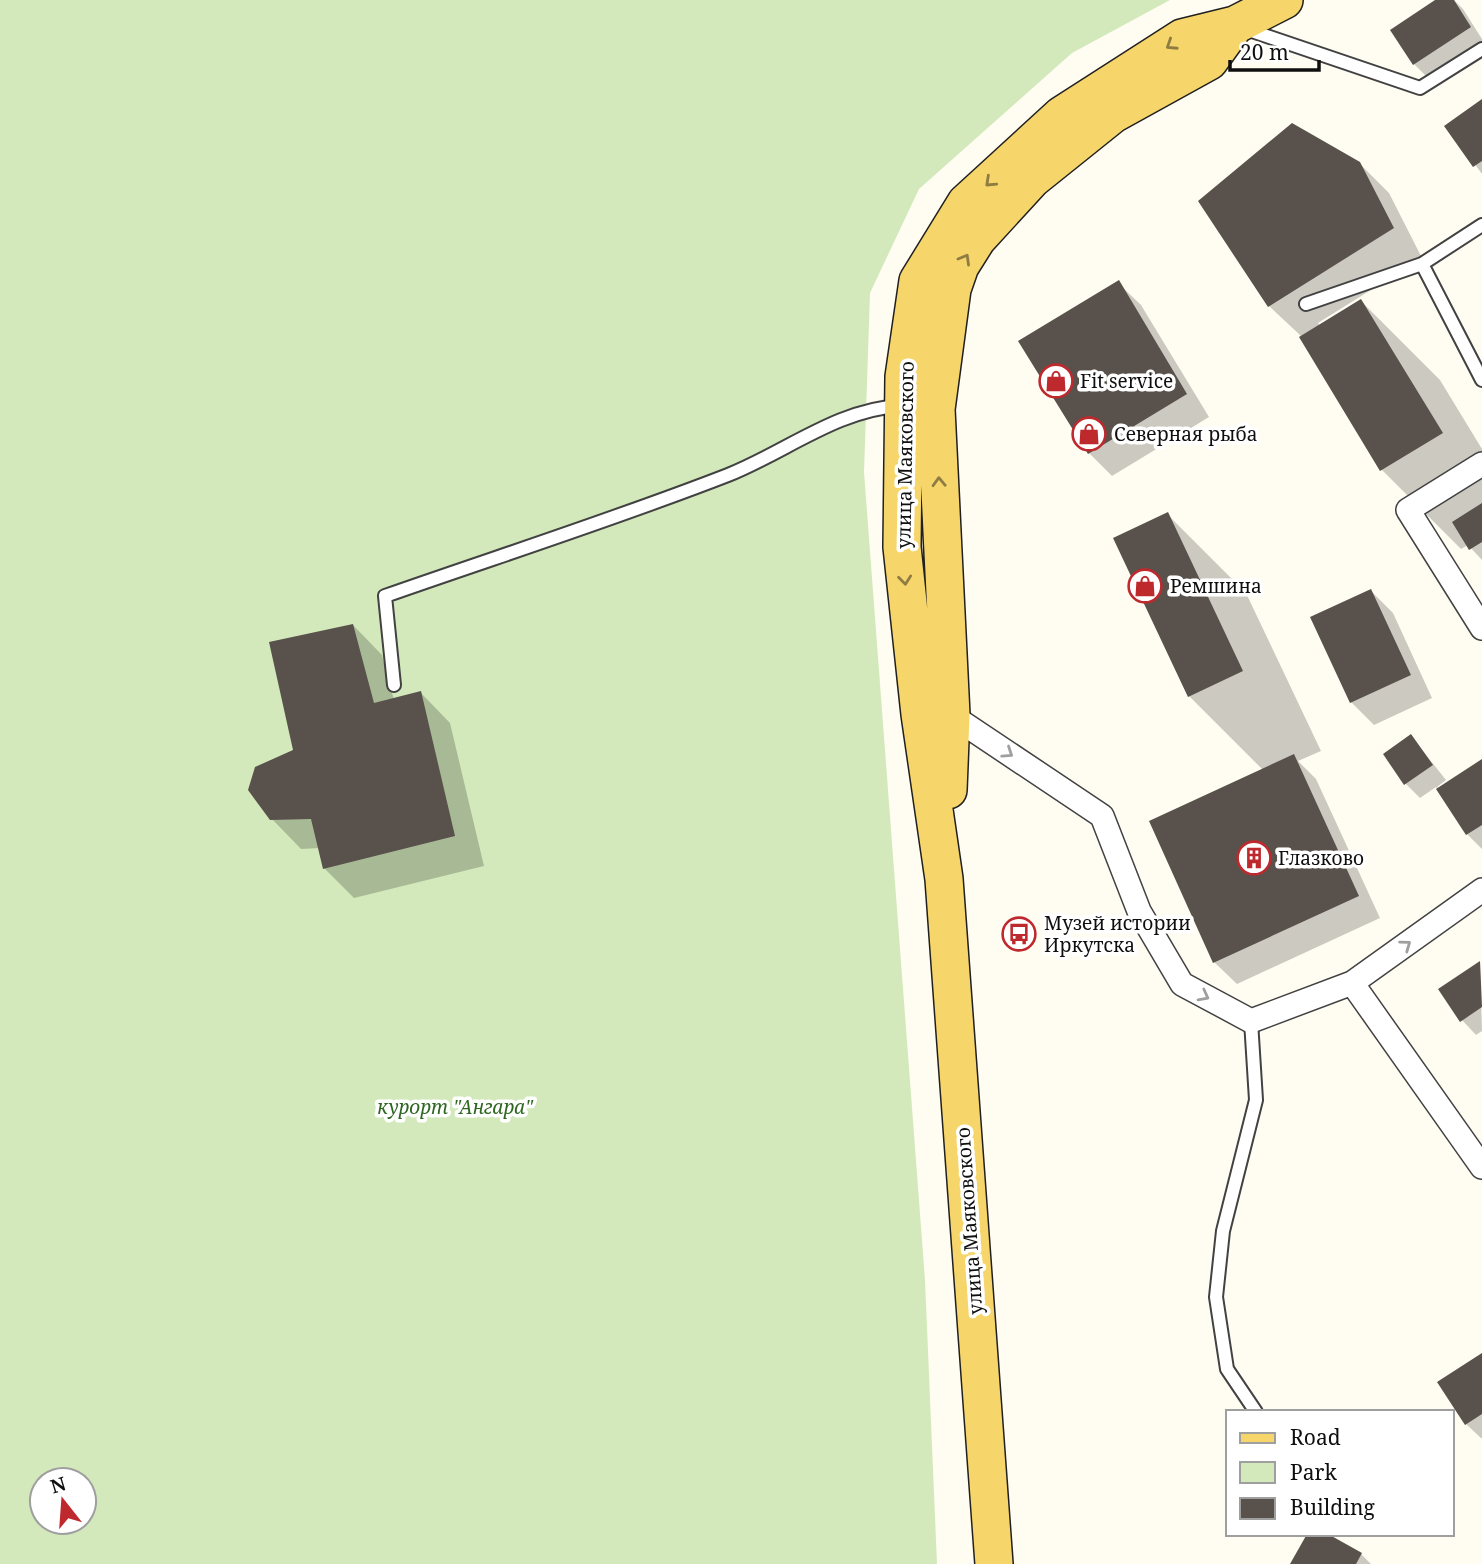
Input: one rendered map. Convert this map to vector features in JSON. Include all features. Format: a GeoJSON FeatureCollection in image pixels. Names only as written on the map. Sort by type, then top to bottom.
{"type":"FeatureCollection","features":[{"type":"Feature","properties":{"kind":"main road","name":"улица Маяковского"},"geometry":{"type":"LineString","coordinates":[[994,1564],[944,878],[920,714],[902,547],[904,377],[918,281],[966,203],[1062,115],[1182,38],[1235,25],[1284,0]]}},
{"type":"Feature","properties":{"kind":"main road","name":"улица Маяковского"},"geometry":{"type":"LineString","coordinates":[[944,878],[951,715],[936,409],[952,289],[960,266],[976,239],[1032,179],[1113,114],[1209,61],[1235,25]]}},
{"type":"Feature","properties":{"kind":"street"},"geometry":{"type":"LineString","coordinates":[[1482,464],[1408,510],[1482,628]]}},
{"type":"Feature","properties":{"kind":"street"},"geometry":{"type":"LineString","coordinates":[[951,715],[1102,816],[1139,911],[1182,984],[1251,1021],[1352,983],[1482,890]]}},
{"type":"Feature","properties":{"kind":"street"},"geometry":{"type":"LineString","coordinates":[[1352,983],[1482,1167]]}},
{"type":"Feature","properties":{"kind":"lane"},"geometry":{"type":"LineString","coordinates":[[1235,25],[1420,88],[1482,49]]}},
{"type":"Feature","properties":{"kind":"lane"},"geometry":{"type":"LineString","coordinates":[[1306,304],[1422,264],[1482,225]]}},
{"type":"Feature","properties":{"kind":"lane"},"geometry":{"type":"LineString","coordinates":[[1422,264],[1482,380]]}},
{"type":"Feature","properties":{"kind":"lane"},"geometry":{"type":"LineString","coordinates":[[394,685],[384,596],[730,474],[855,415],[883,407],[904,406]]}},
{"type":"Feature","properties":{"kind":"lane"},"geometry":{"type":"LineString","coordinates":[[1251,1021],[1257,1073],[1256,1100],[1223,1231],[1216,1297],[1227,1369],[1255,1410]]}},
{"type":"Feature","properties":{"kind":"green space","name":"курорт \"Ангара\""},"geometry":{"type":"Polygon","coordinates":[[[0,0],[1170,0],[1072,53],[919,189],[870,293],[864,472],[925,1280],[937,1564],[0,1564],[0,0]]]}},
{"type":"Feature","properties":{"kind":"building"},"geometry":{"type":"Polygon","coordinates":[[[1435,0],[1454,0],[1471,27],[1413,65],[1390,30],[1435,0]]]}},
{"type":"Feature","properties":{"kind":"building"},"geometry":{"type":"Polygon","coordinates":[[[1482,99],[1482,161],[1473,167],[1444,126],[1482,99]]]}},
{"type":"Feature","properties":{"kind":"building"},"geometry":{"type":"Polygon","coordinates":[[[1292,123],[1360,162],[1394,228],[1268,307],[1198,201],[1292,123]]]}},
{"type":"Feature","properties":{"kind":"building"},"geometry":{"type":"Polygon","coordinates":[[[1119,280],[1187,394],[1088,454],[1018,341],[1119,280]]]}},
{"type":"Feature","properties":{"kind":"building"},"geometry":{"type":"Polygon","coordinates":[[[1361,299],[1443,433],[1380,471],[1299,337],[1361,299]]]}},
{"type":"Feature","properties":{"kind":"building"},"geometry":{"type":"Polygon","coordinates":[[[1482,503],[1482,542],[1469,550],[1452,522],[1482,503]]]}},
{"type":"Feature","properties":{"kind":"building"},"geometry":{"type":"Polygon","coordinates":[[[1168,512],[1243,671],[1188,697],[1113,538],[1168,512]]]}},
{"type":"Feature","properties":{"kind":"building"},"geometry":{"type":"Polygon","coordinates":[[[1371,589],[1411,675],[1350,703],[1310,617],[1371,589]]]}},
{"type":"Feature","properties":{"kind":"building"},"geometry":{"type":"Polygon","coordinates":[[[353,624],[374,703],[421,691],[455,836],[323,869],[311,819],[270,820],[248,790],[255,767],[293,750],[269,642],[353,624]]]}},
{"type":"Feature","properties":{"kind":"building"},"geometry":{"type":"Polygon","coordinates":[[[1411,734],[1433,765],[1404,785],[1383,754],[1411,734]]]}},
{"type":"Feature","properties":{"kind":"building","name":"Глазково"},"geometry":{"type":"Polygon","coordinates":[[[1294,754],[1359,896],[1213,963],[1149,821],[1294,754]]]}},
{"type":"Feature","properties":{"kind":"building"},"geometry":{"type":"Polygon","coordinates":[[[1482,759],[1482,825],[1466,835],[1436,789],[1482,759]]]}},
{"type":"Feature","properties":{"kind":"building"},"geometry":{"type":"Polygon","coordinates":[[[1480,961],[1482,1007],[1460,1022],[1438,989],[1480,961]]]}},
{"type":"Feature","properties":{"kind":"building"},"geometry":{"type":"Polygon","coordinates":[[[1482,1353],[1482,1414],[1465,1425],[1437,1382],[1482,1353]]]}},
{"type":"Feature","properties":{"kind":"building"},"geometry":{"type":"Polygon","coordinates":[[[1306,1536],[1332,1536],[1362,1553],[1356,1564],[1290,1564],[1306,1536]]]}},
{"type":"Feature","properties":{"kind":"place","name":"Fit service"},"geometry":{"type":"Point","coordinates":[1056,381]}},
{"type":"Feature","properties":{"kind":"place","name":"Северная рыба"},"geometry":{"type":"Point","coordinates":[1089,434]}},
{"type":"Feature","properties":{"kind":"place","name":"Ремшина"},"geometry":{"type":"Point","coordinates":[1145,586]}},
{"type":"Feature","properties":{"kind":"place","name":"Глазково"},"geometry":{"type":"Point","coordinates":[1254,858]}},
{"type":"Feature","properties":{"kind":"place","name":"Музей истории Иркутска"},"geometry":{"type":"Point","coordinates":[1019,934]}}]}
